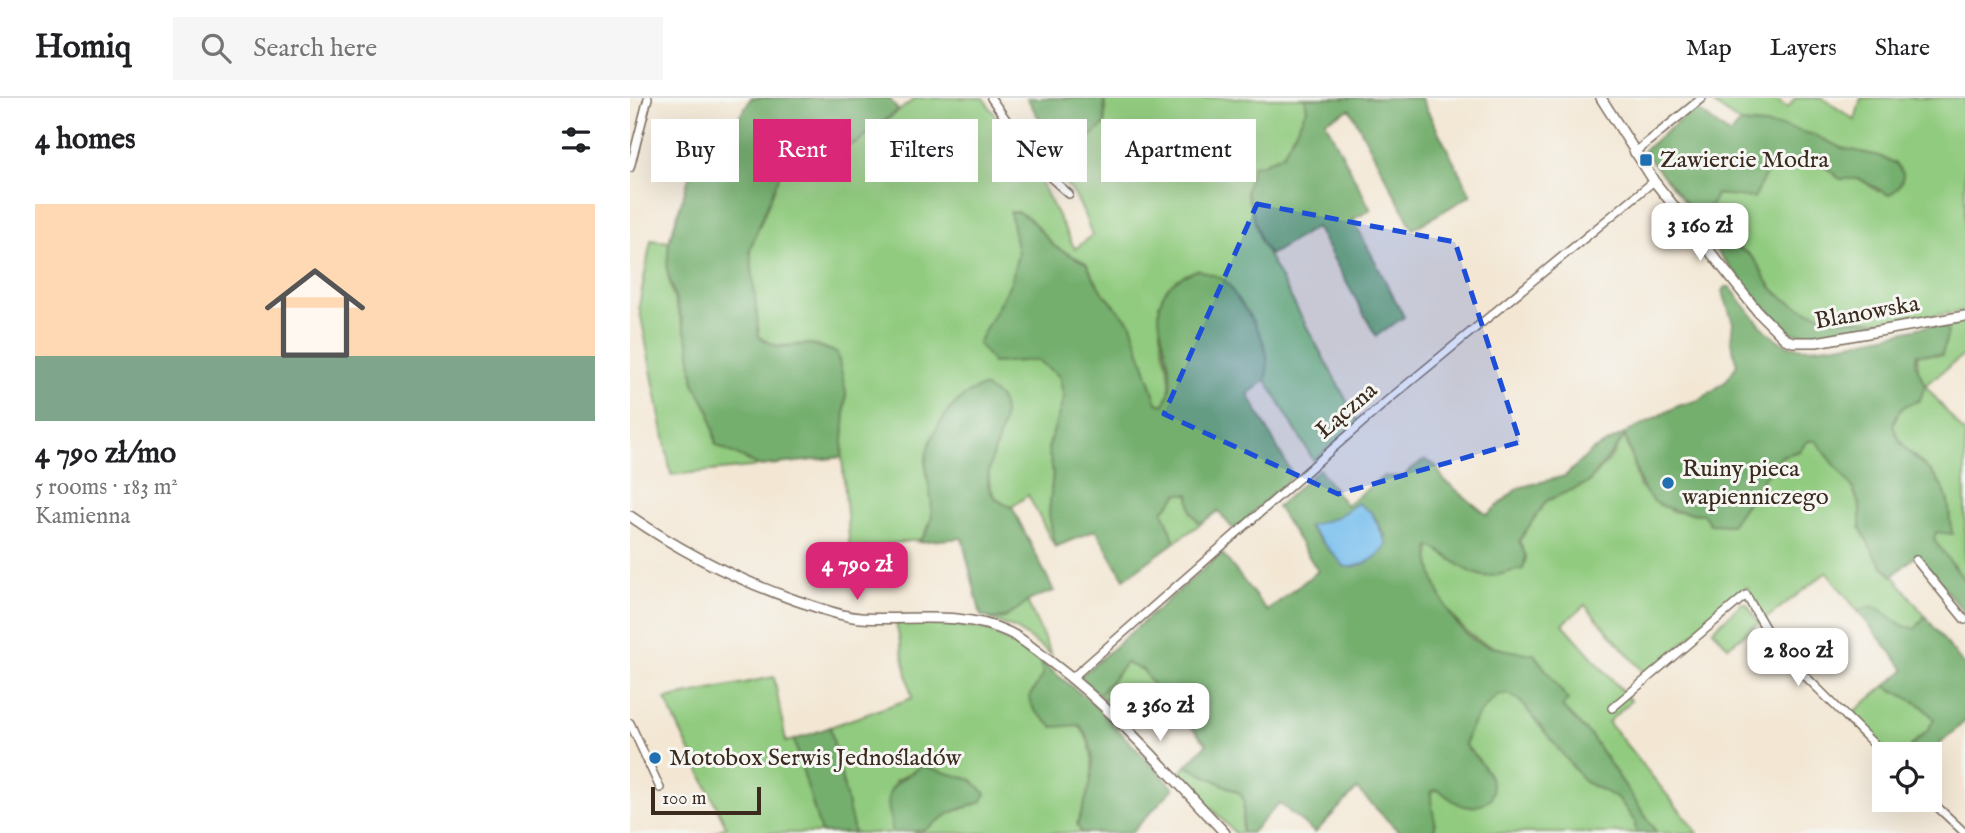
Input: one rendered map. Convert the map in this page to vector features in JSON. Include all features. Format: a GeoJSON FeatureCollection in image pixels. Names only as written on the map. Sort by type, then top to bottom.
{"type":"FeatureCollection","features":[{"type":"Feature","properties":{"kind":"street"},"geometry":{"type":"LineString","coordinates":[[630,168],[648,98]]}},
{"type":"Feature","properties":{"kind":"street"},"geometry":{"type":"LineString","coordinates":[[991,98],[1041,169],[1069,194]]}},
{"type":"Feature","properties":{"kind":"street","name":"Blanowska"},"geometry":{"type":"LineString","coordinates":[[1601,98],[1654,181],[1758,312],[1785,339],[1793,342],[1816,342],[1965,316]]}},
{"type":"Feature","properties":{"kind":"street"},"geometry":{"type":"LineString","coordinates":[[1634,153],[1702,98]]}},
{"type":"Feature","properties":{"kind":"street","name":"Łączna"},"geometry":{"type":"LineString","coordinates":[[1072,678],[1388,400],[1654,181]]}},
{"type":"Feature","properties":{"kind":"street"},"geometry":{"type":"LineString","coordinates":[[630,516],[673,546],[746,583],[817,608],[860,618],[954,617],[982,622],[1018,638],[1072,678],[1112,714],[1225,833]]}},
{"type":"Feature","properties":{"kind":"street"},"geometry":{"type":"LineString","coordinates":[[1916,560],[1965,620]]}},
{"type":"Feature","properties":{"kind":"street"},"geometry":{"type":"LineString","coordinates":[[1612,708],[1746,595],[1771,638],[1791,662],[1872,742]]}},
{"type":"Feature","properties":{"kind":"street"},"geometry":{"type":"LineString","coordinates":[[630,723],[660,788]]}},
{"type":"Feature","properties":{"kind":"street"},"geometry":{"type":"LineString","coordinates":[[1942,811],[1965,833]]}},
{"type":"Feature","properties":{"kind":"highlighted area"},"geometry":{"type":"Polygon","coordinates":[[[1257,204],[1455,242],[1520,442],[1338,494],[1164,414],[1257,204]]]}},
{"type":"Feature","properties":{"kind":"green space"},"geometry":{"type":"Polygon","coordinates":[[[751,98],[889,98],[898,110],[887,119],[865,119],[865,136],[851,144],[851,119],[753,119],[753,182],[777,182],[750,249],[759,337],[778,347],[812,344],[837,353],[846,392],[842,457],[760,466],[716,445],[710,412],[694,383],[689,344],[667,270],[669,242],[688,182],[739,182],[738,119],[751,98]]]}},
{"type":"Feature","properties":{"kind":"green space"},"geometry":{"type":"Polygon","coordinates":[[[916,98],[983,98],[998,119],[992,119],[992,182],[1041,182],[1075,249],[1092,235],[1075,195],[1063,182],[1087,182],[1087,125],[1106,112],[1104,98],[1305,98],[1307,109],[1283,154],[1263,164],[1256,175],[1256,119],[1101,119],[1101,182],[1252,182],[1246,191],[1261,242],[1358,422],[1314,461],[1266,380],[1264,348],[1237,298],[1159,303],[1170,391],[1163,406],[1157,403],[1131,324],[1100,289],[1086,263],[1055,247],[1029,218],[1011,212],[1018,254],[1011,282],[979,343],[993,363],[1037,360],[1059,376],[1064,397],[1048,449],[1053,472],[1049,514],[1055,547],[1028,495],[1012,507],[1000,502],[993,494],[989,472],[1002,425],[949,409],[938,427],[925,462],[934,513],[922,539],[850,550],[842,457],[846,392],[837,353],[812,344],[771,344],[759,337],[750,249],[777,182],[851,182],[851,144],[865,136],[865,182],[978,182],[978,119],[888,119],[916,98]]]}},
{"type":"Feature","properties":{"kind":"green space"},"geometry":{"type":"Polygon","coordinates":[[[1027,98],[1104,98],[1105,119],[1101,119],[1101,127],[1090,137],[1087,136],[1087,119],[1039,119],[1027,98]]]}},
{"type":"Feature","properties":{"kind":"green space"},"geometry":{"type":"Polygon","coordinates":[[[1305,98],[1421,98],[1471,195],[1413,229],[1350,109],[1325,121],[1371,210],[1353,219],[1404,317],[1376,336],[1316,227],[1270,255],[1261,242],[1246,191],[1248,182],[1256,182],[1256,165],[1283,154],[1307,109],[1305,98]]]}},
{"type":"Feature","properties":{"kind":"green space"},"geometry":{"type":"Polygon","coordinates":[[[1706,98],[1773,98],[1788,108],[1795,98],[1822,98],[1855,120],[1861,98],[1965,98],[1965,311],[1891,322],[1837,318],[1795,307],[1774,291],[1748,253],[1716,239],[1703,224],[1716,194],[1754,197],[1769,167],[1805,158],[1821,163],[1840,179],[1860,179],[1879,192],[1902,180],[1903,173],[1895,163],[1879,156],[1842,148],[1785,127],[1740,123],[1706,98]]]}},
{"type":"Feature","properties":{"kind":"green space"},"geometry":{"type":"Polygon","coordinates":[[[1695,108],[1730,135],[1740,123],[1785,127],[1814,135],[1842,148],[1879,156],[1895,163],[1903,173],[1902,181],[1889,195],[1860,179],[1840,179],[1821,163],[1805,158],[1769,167],[1754,198],[1716,194],[1703,224],[1643,151],[1695,108]]]}},
{"type":"Feature","properties":{"kind":"green space"},"geometry":{"type":"Polygon","coordinates":[[[1010,212],[1018,212],[1029,218],[1055,247],[1086,263],[1100,289],[1131,324],[1157,403],[1163,405],[1170,389],[1170,371],[1159,314],[1162,296],[1174,282],[1198,270],[1221,278],[1230,286],[1256,327],[1267,357],[1266,380],[1248,394],[1293,476],[1234,530],[1218,511],[1200,524],[1191,512],[1189,494],[1178,494],[1163,511],[1175,542],[1124,579],[1096,530],[1055,547],[1049,514],[1053,472],[1048,449],[1064,397],[1059,376],[1037,360],[993,363],[978,343],[1011,282],[1018,254],[1010,212]]]}},
{"type":"Feature","properties":{"kind":"green space"},"geometry":{"type":"Polygon","coordinates":[[[1716,239],[1739,248],[1754,258],[1774,290],[1800,307],[1829,316],[1891,322],[1818,335],[1791,333],[1752,294],[1711,244],[1716,239]]]}},
{"type":"Feature","properties":{"kind":"green space"},"geometry":{"type":"Polygon","coordinates":[[[651,240],[669,242],[667,270],[672,293],[689,344],[694,383],[710,412],[716,445],[760,466],[671,475],[639,306],[651,240]]]}},
{"type":"Feature","properties":{"kind":"green space"},"geometry":{"type":"Polygon","coordinates":[[[1725,287],[1730,287],[1770,334],[1787,345],[1800,348],[1837,345],[1933,325],[1943,326],[1948,332],[1942,355],[1917,354],[1915,363],[1925,385],[1920,400],[1902,408],[1893,425],[1903,445],[1936,478],[1945,493],[1953,534],[1936,532],[1934,540],[1965,581],[1965,614],[1917,555],[1892,576],[1875,556],[1860,527],[1860,508],[1853,488],[1816,441],[1808,441],[1799,451],[1782,456],[1731,525],[1710,524],[1703,514],[1681,512],[1654,502],[1641,483],[1625,436],[1588,483],[1546,501],[1519,541],[1526,556],[1523,569],[1484,576],[1463,567],[1430,546],[1432,571],[1437,586],[1443,601],[1460,627],[1480,643],[1534,654],[1568,700],[1562,707],[1591,736],[1657,833],[1636,833],[1635,822],[1618,798],[1585,782],[1521,702],[1509,694],[1497,695],[1481,711],[1465,745],[1489,776],[1492,783],[1491,798],[1470,807],[1458,804],[1439,790],[1432,791],[1435,828],[1430,833],[1400,833],[1357,789],[1315,833],[1279,803],[1251,833],[1242,833],[1244,801],[1240,793],[1186,766],[1207,744],[1155,688],[1143,670],[1126,663],[1099,695],[1080,677],[1222,553],[1267,611],[1318,571],[1277,507],[1319,469],[1346,505],[1384,476],[1404,477],[1410,469],[1425,460],[1435,465],[1444,480],[1487,515],[1518,488],[1565,476],[1593,450],[1678,406],[1699,400],[1725,382],[1737,365],[1731,340],[1733,323],[1723,292],[1725,287]],[[1372,513],[1335,518],[1308,527],[1345,567],[1386,537],[1372,513]]]}},
{"type":"Feature","properties":{"kind":"green space"},"geometry":{"type":"Polygon","coordinates":[[[1965,320],[1965,354],[1925,385],[1965,434],[1965,581],[1934,540],[1935,532],[1952,533],[1944,490],[1931,472],[1910,453],[1893,425],[1902,408],[1920,400],[1917,354],[1942,355],[1948,332],[1933,325],[1965,320]]]}},
{"type":"Feature","properties":{"kind":"green space"},"geometry":{"type":"Polygon","coordinates":[[[984,387],[1000,400],[1004,418],[988,476],[990,489],[997,500],[1012,507],[1054,591],[1030,600],[1011,614],[995,619],[981,616],[962,538],[918,542],[926,534],[932,516],[926,465],[930,442],[953,406],[974,390],[984,387]]]}},
{"type":"Feature","properties":{"kind":"green space"},"geometry":{"type":"Polygon","coordinates":[[[1625,436],[1640,487],[1673,512],[1703,514],[1731,525],[1782,456],[1799,451],[1808,441],[1816,441],[1853,488],[1860,508],[1860,527],[1882,566],[1890,571],[1925,616],[1915,630],[1899,624],[1882,611],[1868,608],[1857,610],[1827,572],[1764,620],[1747,587],[1646,675],[1585,605],[1563,624],[1631,701],[1608,722],[1698,833],[1657,833],[1591,736],[1492,646],[1479,641],[1455,620],[1437,590],[1429,559],[1430,545],[1467,570],[1485,577],[1523,569],[1526,556],[1519,541],[1546,501],[1588,483],[1609,460],[1625,436]]]}},
{"type":"Feature","properties":{"kind":"green space"},"geometry":{"type":"Polygon","coordinates":[[[1178,494],[1189,494],[1191,512],[1200,524],[1175,542],[1163,511],[1178,494]]]}},
{"type":"Feature","properties":{"kind":"green space"},"geometry":{"type":"Polygon","coordinates":[[[1027,601],[1051,654],[1016,629],[992,620],[1005,618],[1027,601]]]}},
{"type":"Feature","properties":{"kind":"green space"},"geometry":{"type":"Polygon","coordinates":[[[1742,603],[1747,604],[1759,623],[1728,647],[1713,630],[1742,603]]]}},
{"type":"Feature","properties":{"kind":"green space"},"geometry":{"type":"Polygon","coordinates":[[[1872,606],[1903,625],[1915,629],[1925,616],[1965,667],[1965,721],[1942,742],[1916,742],[1928,730],[1934,719],[1921,705],[1885,686],[1905,670],[1857,610],[1872,606]]]}},
{"type":"Feature","properties":{"kind":"green space"},"geometry":{"type":"Polygon","coordinates":[[[915,621],[985,629],[1041,662],[1043,675],[1029,697],[1034,710],[1053,727],[1079,725],[1091,749],[1090,787],[1077,824],[1082,833],[915,833],[952,812],[981,802],[943,774],[922,766],[895,781],[889,813],[893,833],[854,833],[830,727],[912,698],[896,623],[915,621]]]}},
{"type":"Feature","properties":{"kind":"green space"},"geometry":{"type":"Polygon","coordinates":[[[1041,662],[1091,702],[1174,788],[1131,833],[1082,833],[1077,825],[1090,787],[1093,762],[1091,749],[1080,725],[1053,727],[1034,710],[1029,697],[1043,675],[1041,662]]]}},
{"type":"Feature","properties":{"kind":"green space"},"geometry":{"type":"Polygon","coordinates":[[[1126,663],[1143,670],[1155,688],[1125,718],[1099,695],[1126,663]]]}},
{"type":"Feature","properties":{"kind":"green space"},"geometry":{"type":"Polygon","coordinates":[[[774,677],[786,742],[794,740],[821,833],[714,833],[726,826],[665,699],[774,677]]]}},
{"type":"Feature","properties":{"kind":"green space"},"geometry":{"type":"Polygon","coordinates":[[[1885,686],[1921,705],[1934,719],[1928,730],[1916,742],[1876,742],[1849,716],[1885,686]]]}},
{"type":"Feature","properties":{"kind":"green space"},"geometry":{"type":"Polygon","coordinates":[[[1497,694],[1509,694],[1521,702],[1585,782],[1618,798],[1635,822],[1636,833],[1430,833],[1435,828],[1429,799],[1431,791],[1439,790],[1447,796],[1479,760],[1465,745],[1467,737],[1477,717],[1497,694]]]}},
{"type":"Feature","properties":{"kind":"green space"},"geometry":{"type":"Polygon","coordinates":[[[830,727],[854,833],[821,833],[794,740],[830,727]]]}},
{"type":"Feature","properties":{"kind":"green space"},"geometry":{"type":"Polygon","coordinates":[[[922,766],[972,780],[986,794],[981,802],[952,812],[925,830],[893,833],[888,798],[890,791],[894,785],[922,766]]]}},
{"type":"Feature","properties":{"kind":"green space"},"geometry":{"type":"Polygon","coordinates":[[[1186,766],[1240,793],[1244,800],[1242,833],[1235,833],[1179,775],[1186,766]]]}},
{"type":"Feature","properties":{"kind":"water"},"geometry":{"type":"Polygon","coordinates":[[[1358,503],[1372,513],[1387,544],[1380,554],[1369,561],[1345,567],[1308,526],[1335,518],[1358,503]]]}},
{"type":"Feature","properties":{"kind":"place","name":"Zawiercie Modra"},"geometry":{"type":"Point","coordinates":[1646,160]}},
{"type":"Feature","properties":{"kind":"place","name":"Ruiny pieca wapienniczego"},"geometry":{"type":"Point","coordinates":[1668,483]}},
{"type":"Feature","properties":{"kind":"place","name":"Motobox Serwis Jednośladów"},"geometry":{"type":"Point","coordinates":[655,758]}}]}
